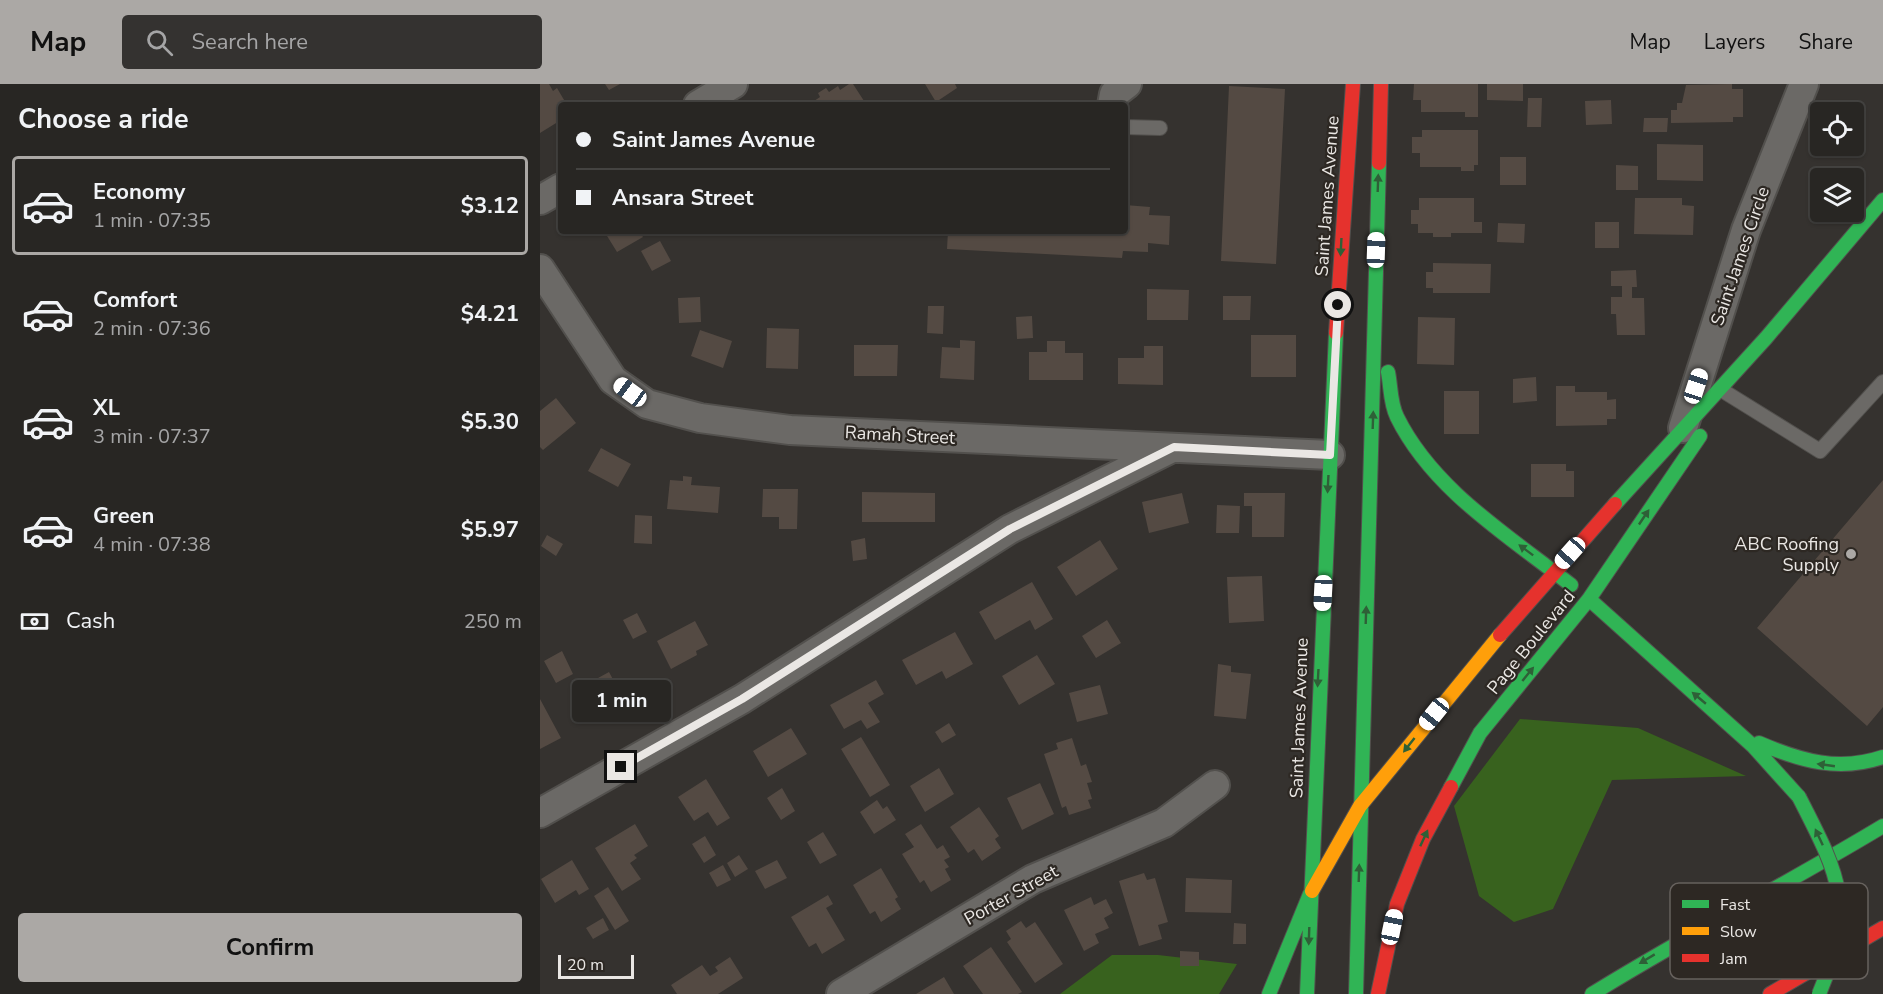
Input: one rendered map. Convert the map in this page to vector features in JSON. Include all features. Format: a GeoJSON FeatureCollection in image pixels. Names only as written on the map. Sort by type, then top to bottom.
{"type":"FeatureCollection","features":[{"type":"Feature","properties":{"kind":"main road","name":"Saint James Avenue"},"geometry":{"type":"LineString","coordinates":[[1307,994],[1330,455],[1346,165],[1353,84]]}},
{"type":"Feature","properties":{"kind":"main road"},"geometry":{"type":"LineString","coordinates":[[1356,994],[1374,408],[1374,298],[1381,84]]}},
{"type":"Feature","properties":{"kind":"main road","name":"Page Boulevard"},"geometry":{"type":"LineString","coordinates":[[1378,994],[1397,904],[1423,838],[1480,733],[1589,599],[1724,391],[1883,200]]}},
{"type":"Feature","properties":{"kind":"main road"},"geometry":{"type":"LineString","coordinates":[[1374,298],[1396,415],[1427,464],[1469,506],[1589,599],[1664,669],[1744,736],[1778,770],[1799,797],[1836,874],[1837,883]]}},
{"type":"Feature","properties":{"kind":"main road","name":"Page Boulevard"},"geometry":{"type":"LineString","coordinates":[[1310,894],[1360,806],[1554,571],[1682,430],[1724,391]]}},
{"type":"Feature","properties":{"kind":"main road"},"geometry":{"type":"LineString","coordinates":[[1744,736],[1789,756],[1829,766],[1863,766],[1883,758]]}},
{"type":"Feature","properties":{"kind":"main road"},"geometry":{"type":"LineString","coordinates":[[1788,883],[1883,826]]}},
{"type":"Feature","properties":{"kind":"main road"},"geometry":{"type":"LineString","coordinates":[[1269,994],[1310,894]]}},
{"type":"Feature","properties":{"kind":"main road"},"geometry":{"type":"LineString","coordinates":[[1868,937],[1883,928]]}},
{"type":"Feature","properties":{"kind":"main road"},"geometry":{"type":"LineString","coordinates":[[1592,994],[1670,947]]}},
{"type":"Feature","properties":{"kind":"main road"},"geometry":{"type":"LineString","coordinates":[[1770,994],[1796,979]]}},
{"type":"Feature","properties":{"kind":"main road"},"geometry":{"type":"LineString","coordinates":[[1819,994],[1826,979]]}},
{"type":"Feature","properties":{"kind":"street"},"geometry":{"type":"LineString","coordinates":[[703,102],[733,84]]}},
{"type":"Feature","properties":{"kind":"street"},"geometry":{"type":"LineString","coordinates":[[1113,102],[1114,94],[1127,84]]}},
{"type":"Feature","properties":{"kind":"street","name":"Saint James Circle"},"geometry":{"type":"LineString","coordinates":[[1682,430],[1746,230],[1804,84]]}},
{"type":"Feature","properties":{"kind":"street"},"geometry":{"type":"LineString","coordinates":[[540,200],[558,190]]}},
{"type":"Feature","properties":{"kind":"street","name":"Ramah Street"},"geometry":{"type":"LineString","coordinates":[[540,269],[613,380],[647,404],[700,418],[790,430],[1330,455]]}},
{"type":"Feature","properties":{"kind":"street"},"geometry":{"type":"LineString","coordinates":[[540,813],[742,699],[1010,529],[1174,447]]}},
{"type":"Feature","properties":{"kind":"street","name":"Porter Street"},"geometry":{"type":"LineString","coordinates":[[857,990],[1033,879],[1164,823],[1215,785]]}},
{"type":"Feature","properties":{"kind":"lane"},"geometry":{"type":"LineString","coordinates":[[1128,127],[1160,128]]}},
{"type":"Feature","properties":{"kind":"lane"},"geometry":{"type":"LineString","coordinates":[[1724,391],[1820,451],[1883,382]]}},
{"type":"Feature","properties":{"kind":"green space"},"geometry":{"type":"Polygon","coordinates":[[[1520,719],[1638,728],[1746,776],[1612,780],[1553,909],[1514,922],[1479,896],[1454,806],[1520,719]]]}},
{"type":"Feature","properties":{"kind":"green space"},"geometry":{"type":"Polygon","coordinates":[[[1112,955],[1158,955],[1237,964],[1219,994],[1060,994],[1112,955]]]}},
{"type":"Feature","properties":{"kind":"building"},"geometry":{"type":"Polygon","coordinates":[[[540,84],[549,84],[553,91],[557,88],[565,102],[558,102],[558,122],[540,133],[540,84]]]}},
{"type":"Feature","properties":{"kind":"building"},"geometry":{"type":"Polygon","coordinates":[[[605,84],[620,84],[609,90],[605,84]]]}},
{"type":"Feature","properties":{"kind":"building"},"geometry":{"type":"Polygon","coordinates":[[[853,84],[865,102],[812,102],[820,97],[818,93],[826,88],[829,92],[838,86],[840,90],[853,84]]]}},
{"type":"Feature","properties":{"kind":"building"},"geometry":{"type":"Polygon","coordinates":[[[925,84],[955,84],[957,88],[936,102],[925,84]]]}},
{"type":"Feature","properties":{"kind":"building"},"geometry":{"type":"Polygon","coordinates":[[[1414,84],[1478,84],[1478,117],[1465,117],[1465,112],[1421,112],[1421,100],[1413,100],[1414,84]]]}},
{"type":"Feature","properties":{"kind":"building"},"geometry":{"type":"Polygon","coordinates":[[[1487,84],[1523,84],[1523,101],[1487,100],[1487,84]]]}},
{"type":"Feature","properties":{"kind":"building"},"geometry":{"type":"Polygon","coordinates":[[[1732,84],[1732,89],[1743,89],[1743,117],[1733,117],[1733,122],[1671,123],[1671,110],[1677,110],[1677,103],[1682,103],[1686,85],[1732,84]]]}},
{"type":"Feature","properties":{"kind":"building"},"geometry":{"type":"Polygon","coordinates":[[[1229,86],[1285,89],[1276,264],[1221,261],[1229,86]]]}},
{"type":"Feature","properties":{"kind":"building"},"geometry":{"type":"Polygon","coordinates":[[[1528,98],[1542,98],[1541,127],[1527,127],[1528,98]]]}},
{"type":"Feature","properties":{"kind":"building"},"geometry":{"type":"Polygon","coordinates":[[[1611,100],[1612,124],[1586,125],[1585,101],[1611,100]]]}},
{"type":"Feature","properties":{"kind":"building"},"geometry":{"type":"Polygon","coordinates":[[[1644,118],[1668,118],[1667,132],[1643,132],[1644,118]]]}},
{"type":"Feature","properties":{"kind":"building"},"geometry":{"type":"Polygon","coordinates":[[[1422,130],[1478,130],[1478,165],[1474,165],[1474,171],[1461,171],[1461,167],[1420,167],[1420,153],[1412,153],[1412,137],[1422,137],[1422,130]]]}},
{"type":"Feature","properties":{"kind":"building"},"geometry":{"type":"Polygon","coordinates":[[[1657,144],[1703,145],[1703,181],[1657,180],[1657,144]]]}},
{"type":"Feature","properties":{"kind":"building"},"geometry":{"type":"Polygon","coordinates":[[[1500,157],[1526,157],[1526,185],[1500,185],[1500,157]]]}},
{"type":"Feature","properties":{"kind":"building"},"geometry":{"type":"Polygon","coordinates":[[[1616,165],[1638,166],[1638,190],[1616,190],[1616,165]]]}},
{"type":"Feature","properties":{"kind":"building"},"geometry":{"type":"Polygon","coordinates":[[[1419,198],[1474,198],[1474,222],[1482,222],[1482,233],[1451,233],[1451,237],[1433,237],[1433,233],[1418,233],[1418,224],[1411,224],[1411,210],[1419,210],[1419,198]]]}},
{"type":"Feature","properties":{"kind":"building"},"geometry":{"type":"Polygon","coordinates":[[[1635,198],[1682,198],[1682,205],[1694,206],[1693,235],[1634,234],[1635,198]]]}},
{"type":"Feature","properties":{"kind":"building"},"geometry":{"type":"Polygon","coordinates":[[[1128,205],[1150,207],[1149,215],[1170,216],[1169,245],[1148,243],[1148,252],[1123,251],[1122,258],[947,249],[948,234],[1128,234],[1128,205]]]}},
{"type":"Feature","properties":{"kind":"building"},"geometry":{"type":"Polygon","coordinates":[[[1595,222],[1619,222],[1619,248],[1595,248],[1595,222]]]}},
{"type":"Feature","properties":{"kind":"building"},"geometry":{"type":"Polygon","coordinates":[[[1498,223],[1525,224],[1524,243],[1497,242],[1498,223]]]}},
{"type":"Feature","properties":{"kind":"building"},"geometry":{"type":"Polygon","coordinates":[[[606,234],[641,234],[643,237],[617,252],[606,234]]]}},
{"type":"Feature","properties":{"kind":"building"},"geometry":{"type":"Polygon","coordinates":[[[660,241],[671,261],[652,271],[641,251],[660,241]]]}},
{"type":"Feature","properties":{"kind":"building"},"geometry":{"type":"Polygon","coordinates":[[[1433,263],[1491,264],[1490,293],[1433,293],[1433,288],[1426,288],[1426,272],[1433,272],[1433,263]]]}},
{"type":"Feature","properties":{"kind":"building"},"geometry":{"type":"Polygon","coordinates":[[[1636,270],[1637,287],[1632,287],[1632,298],[1644,298],[1645,335],[1617,335],[1616,314],[1611,314],[1611,297],[1622,297],[1622,286],[1611,286],[1611,271],[1636,270]]]}},
{"type":"Feature","properties":{"kind":"building"},"geometry":{"type":"Polygon","coordinates":[[[1147,289],[1189,290],[1188,320],[1147,320],[1147,289]]]}},
{"type":"Feature","properties":{"kind":"building"},"geometry":{"type":"Polygon","coordinates":[[[1223,296],[1251,296],[1250,320],[1223,320],[1223,296]]]}},
{"type":"Feature","properties":{"kind":"building"},"geometry":{"type":"Polygon","coordinates":[[[700,297],[701,322],[679,323],[678,298],[700,297]]]}},
{"type":"Feature","properties":{"kind":"building"},"geometry":{"type":"Polygon","coordinates":[[[928,306],[944,306],[943,334],[927,333],[928,306]]]}},
{"type":"Feature","properties":{"kind":"building"},"geometry":{"type":"Polygon","coordinates":[[[1032,316],[1033,338],[1017,339],[1016,317],[1032,316]]]}},
{"type":"Feature","properties":{"kind":"building"},"geometry":{"type":"Polygon","coordinates":[[[1418,317],[1455,318],[1454,365],[1417,364],[1418,317]]]}},
{"type":"Feature","properties":{"kind":"building"},"geometry":{"type":"Polygon","coordinates":[[[767,328],[799,329],[798,369],[766,368],[767,328]]]}},
{"type":"Feature","properties":{"kind":"building"},"geometry":{"type":"Polygon","coordinates":[[[700,330],[732,341],[723,368],[691,356],[700,330]]]}},
{"type":"Feature","properties":{"kind":"building"},"geometry":{"type":"Polygon","coordinates":[[[1251,335],[1296,335],[1296,377],[1251,377],[1251,335]]]}},
{"type":"Feature","properties":{"kind":"building"},"geometry":{"type":"Polygon","coordinates":[[[960,340],[975,341],[974,380],[940,378],[942,347],[960,348],[960,340]]]}},
{"type":"Feature","properties":{"kind":"building"},"geometry":{"type":"Polygon","coordinates":[[[1047,341],[1065,341],[1065,353],[1083,353],[1083,380],[1029,380],[1029,352],[1047,352],[1047,341]]]}},
{"type":"Feature","properties":{"kind":"building"},"geometry":{"type":"Polygon","coordinates":[[[854,345],[898,345],[897,376],[854,376],[854,345]]]}},
{"type":"Feature","properties":{"kind":"building"},"geometry":{"type":"Polygon","coordinates":[[[1144,346],[1163,346],[1163,385],[1118,384],[1118,358],[1144,358],[1144,346]]]}},
{"type":"Feature","properties":{"kind":"building"},"geometry":{"type":"Polygon","coordinates":[[[1536,377],[1537,401],[1513,403],[1513,379],[1536,377]]]}},
{"type":"Feature","properties":{"kind":"building"},"geometry":{"type":"Polygon","coordinates":[[[1556,386],[1575,386],[1575,392],[1607,392],[1607,400],[1616,399],[1616,419],[1607,419],[1607,425],[1556,426],[1556,386]]]}},
{"type":"Feature","properties":{"kind":"building"},"geometry":{"type":"Polygon","coordinates":[[[1444,391],[1479,391],[1479,434],[1444,434],[1444,391]]]}},
{"type":"Feature","properties":{"kind":"building"},"geometry":{"type":"Polygon","coordinates":[[[556,398],[576,423],[543,450],[540,447],[540,411],[556,398]]]}},
{"type":"Feature","properties":{"kind":"building"},"geometry":{"type":"Polygon","coordinates":[[[601,448],[631,464],[618,487],[588,471],[601,448]]]}},
{"type":"Feature","properties":{"kind":"building"},"geometry":{"type":"Polygon","coordinates":[[[1531,464],[1566,464],[1566,471],[1574,471],[1574,497],[1531,497],[1531,464]]]}},
{"type":"Feature","properties":{"kind":"building"},"geometry":{"type":"Polygon","coordinates":[[[683,476],[692,477],[691,485],[720,487],[718,513],[667,509],[670,480],[683,481],[683,476]]]}},
{"type":"Feature","properties":{"kind":"building","name":"ABC Roofing Supply"},"geometry":{"type":"Polygon","coordinates":[[[1883,480],[1883,707],[1867,726],[1757,628],[1883,480]]]}},
{"type":"Feature","properties":{"kind":"building"},"geometry":{"type":"Polygon","coordinates":[[[763,489],[798,489],[797,529],[779,529],[779,517],[762,517],[763,489]]]}},
{"type":"Feature","properties":{"kind":"building"},"geometry":{"type":"Polygon","coordinates":[[[862,492],[935,493],[935,522],[862,522],[862,492]]]}},
{"type":"Feature","properties":{"kind":"building"},"geometry":{"type":"Polygon","coordinates":[[[1182,493],[1189,523],[1149,533],[1142,502],[1182,493]]]}},
{"type":"Feature","properties":{"kind":"building"},"geometry":{"type":"Polygon","coordinates":[[[1244,493],[1285,493],[1284,537],[1252,537],[1252,506],[1244,506],[1244,493]]]}},
{"type":"Feature","properties":{"kind":"building"},"geometry":{"type":"Polygon","coordinates":[[[1217,505],[1240,506],[1239,533],[1216,533],[1217,505]]]}},
{"type":"Feature","properties":{"kind":"building"},"geometry":{"type":"Polygon","coordinates":[[[635,515],[652,516],[652,544],[634,543],[635,515]]]}},
{"type":"Feature","properties":{"kind":"building"},"geometry":{"type":"Polygon","coordinates":[[[547,535],[563,544],[556,556],[541,546],[547,535]]]}},
{"type":"Feature","properties":{"kind":"building"},"geometry":{"type":"Polygon","coordinates":[[[865,538],[867,559],[853,561],[851,541],[865,538]]]}},
{"type":"Feature","properties":{"kind":"building"},"geometry":{"type":"Polygon","coordinates":[[[1100,540],[1118,569],[1076,596],[1057,567],[1100,540]]]}},
{"type":"Feature","properties":{"kind":"building"},"geometry":{"type":"Polygon","coordinates":[[[1262,576],[1264,621],[1229,623],[1227,577],[1262,576]]]}},
{"type":"Feature","properties":{"kind":"building"},"geometry":{"type":"Polygon","coordinates":[[[1032,582],[1053,619],[1035,630],[1030,620],[995,640],[979,612],[1032,582]]]}},
{"type":"Feature","properties":{"kind":"building"},"geometry":{"type":"Polygon","coordinates":[[[637,613],[647,632],[633,639],[623,620],[637,613]]]}},
{"type":"Feature","properties":{"kind":"building"},"geometry":{"type":"Polygon","coordinates":[[[1107,620],[1121,643],[1096,658],[1082,636],[1107,620]]]}},
{"type":"Feature","properties":{"kind":"building"},"geometry":{"type":"Polygon","coordinates":[[[695,621],[708,645],[696,651],[697,655],[671,669],[657,641],[695,621]]]}},
{"type":"Feature","properties":{"kind":"building"},"geometry":{"type":"Polygon","coordinates":[[[955,632],[973,664],[946,679],[942,671],[916,685],[902,660],[955,632]]]}},
{"type":"Feature","properties":{"kind":"building"},"geometry":{"type":"Polygon","coordinates":[[[562,651],[573,674],[556,683],[544,661],[562,651]]]}},
{"type":"Feature","properties":{"kind":"building"},"geometry":{"type":"Polygon","coordinates":[[[1037,655],[1055,684],[1019,705],[1002,676],[1037,655]]]}},
{"type":"Feature","properties":{"kind":"building"},"geometry":{"type":"Polygon","coordinates":[[[1218,664],[1231,666],[1231,672],[1251,674],[1246,719],[1214,716],[1218,664]]]}},
{"type":"Feature","properties":{"kind":"building"},"geometry":{"type":"Polygon","coordinates":[[[609,672],[623,698],[590,716],[576,690],[609,672]]]}},
{"type":"Feature","properties":{"kind":"building"},"geometry":{"type":"Polygon","coordinates":[[[876,680],[884,694],[868,703],[880,722],[867,729],[861,720],[844,729],[830,705],[876,680]]]}},
{"type":"Feature","properties":{"kind":"building"},"geometry":{"type":"Polygon","coordinates":[[[1100,685],[1108,714],[1077,722],[1069,693],[1100,685]]]}},
{"type":"Feature","properties":{"kind":"building"},"geometry":{"type":"Polygon","coordinates":[[[540,699],[561,738],[540,749],[540,699]]]}},
{"type":"Feature","properties":{"kind":"building"},"geometry":{"type":"Polygon","coordinates":[[[949,723],[956,735],[942,743],[935,732],[949,723]]]}},
{"type":"Feature","properties":{"kind":"building"},"geometry":{"type":"Polygon","coordinates":[[[791,728],[807,754],[768,777],[753,751],[791,728]]]}},
{"type":"Feature","properties":{"kind":"building"},"geometry":{"type":"Polygon","coordinates":[[[861,737],[890,785],[870,797],[841,749],[861,737]]]}},
{"type":"Feature","properties":{"kind":"building"},"geometry":{"type":"Polygon","coordinates":[[[1072,738],[1081,766],[1086,764],[1092,782],[1087,783],[1092,799],[1088,800],[1091,808],[1069,815],[1066,806],[1062,808],[1044,754],[1058,749],[1056,743],[1072,738]]]}},
{"type":"Feature","properties":{"kind":"building"},"geometry":{"type":"Polygon","coordinates":[[[939,768],[954,794],[925,812],[910,786],[939,768]]]}},
{"type":"Feature","properties":{"kind":"building"},"geometry":{"type":"Polygon","coordinates":[[[706,779],[730,818],[717,826],[708,812],[694,821],[678,797],[706,779]]]}},
{"type":"Feature","properties":{"kind":"building"},"geometry":{"type":"Polygon","coordinates":[[[1040,783],[1054,814],[1022,830],[1007,798],[1040,783]]]}},
{"type":"Feature","properties":{"kind":"building"},"geometry":{"type":"Polygon","coordinates":[[[782,788],[795,811],[781,820],[767,798],[782,788]]]}},
{"type":"Feature","properties":{"kind":"building"},"geometry":{"type":"Polygon","coordinates":[[[877,800],[883,809],[887,806],[896,820],[874,834],[860,812],[877,800]]]}},
{"type":"Feature","properties":{"kind":"building"},"geometry":{"type":"Polygon","coordinates":[[[979,807],[999,836],[995,839],[1001,848],[982,861],[974,849],[968,853],[950,827],[979,807]]]}},
{"type":"Feature","properties":{"kind":"building"},"geometry":{"type":"Polygon","coordinates":[[[635,824],[648,846],[634,855],[637,858],[630,863],[641,879],[622,891],[595,848],[635,824]]]}},
{"type":"Feature","properties":{"kind":"building"},"geometry":{"type":"Polygon","coordinates":[[[921,824],[937,849],[943,845],[950,857],[944,860],[949,867],[945,869],[951,880],[931,892],[924,880],[920,883],[902,854],[914,847],[905,834],[921,824]]]}},
{"type":"Feature","properties":{"kind":"building"},"geometry":{"type":"Polygon","coordinates":[[[823,832],[837,855],[820,864],[807,842],[823,832]]]}},
{"type":"Feature","properties":{"kind":"building"},"geometry":{"type":"Polygon","coordinates":[[[705,836],[716,855],[704,863],[692,844],[705,836]]]}},
{"type":"Feature","properties":{"kind":"building"},"geometry":{"type":"Polygon","coordinates":[[[739,855],[748,869],[735,877],[727,863],[739,855]]]}},
{"type":"Feature","properties":{"kind":"building"},"geometry":{"type":"Polygon","coordinates":[[[572,860],[589,889],[579,895],[576,890],[555,903],[541,879],[572,860]]]}},
{"type":"Feature","properties":{"kind":"building"},"geometry":{"type":"Polygon","coordinates":[[[777,860],[787,878],[765,889],[755,871],[777,860]]]}},
{"type":"Feature","properties":{"kind":"building"},"geometry":{"type":"Polygon","coordinates":[[[723,865],[731,880],[717,887],[709,873],[723,865]]]}},
{"type":"Feature","properties":{"kind":"building"},"geometry":{"type":"Polygon","coordinates":[[[881,868],[898,897],[895,899],[901,909],[881,922],[875,911],[870,914],[853,885],[881,868]]]}},
{"type":"Feature","properties":{"kind":"building"},"geometry":{"type":"Polygon","coordinates":[[[1144,873],[1147,880],[1155,878],[1168,922],[1158,925],[1162,939],[1139,946],[1119,881],[1144,873]]]}},
{"type":"Feature","properties":{"kind":"building"},"geometry":{"type":"Polygon","coordinates":[[[1186,878],[1232,880],[1231,913],[1185,912],[1186,878]]]}},
{"type":"Feature","properties":{"kind":"building"},"geometry":{"type":"Polygon","coordinates":[[[608,887],[629,921],[615,930],[594,896],[608,887]]]}},
{"type":"Feature","properties":{"kind":"building"},"geometry":{"type":"Polygon","coordinates":[[[828,895],[833,904],[826,908],[845,940],[822,954],[816,943],[809,947],[791,917],[828,895]]]}},
{"type":"Feature","properties":{"kind":"building"},"geometry":{"type":"Polygon","coordinates":[[[1091,897],[1094,905],[1106,899],[1113,913],[1104,918],[1109,928],[1095,934],[1099,943],[1084,951],[1064,910],[1091,897]]]}},
{"type":"Feature","properties":{"kind":"building"},"geometry":{"type":"Polygon","coordinates":[[[603,918],[609,930],[593,939],[586,928],[603,918]]]}},
{"type":"Feature","properties":{"kind":"building"},"geometry":{"type":"Polygon","coordinates":[[[1021,921],[1026,928],[1035,922],[1063,964],[1035,983],[1007,942],[1011,939],[1006,931],[1021,921]]]}},
{"type":"Feature","properties":{"kind":"building"},"geometry":{"type":"Polygon","coordinates":[[[1234,923],[1246,924],[1246,944],[1233,944],[1234,923]]]}},
{"type":"Feature","properties":{"kind":"building"},"geometry":{"type":"Polygon","coordinates":[[[991,947],[1022,992],[983,994],[963,966],[991,947]]]}},
{"type":"Feature","properties":{"kind":"building"},"geometry":{"type":"Polygon","coordinates":[[[1180,951],[1199,952],[1199,966],[1180,966],[1180,951]]]}},
{"type":"Feature","properties":{"kind":"building"},"geometry":{"type":"Polygon","coordinates":[[[730,957],[743,978],[718,994],[677,994],[671,985],[702,965],[710,976],[718,971],[715,967],[730,957]]]}},
{"type":"Feature","properties":{"kind":"building"},"geometry":{"type":"Polygon","coordinates":[[[944,977],[954,994],[916,994],[944,977]]]}},
{"type":"Feature","properties":{"kind":"traffic: fast"},"geometry":{"type":"LineString","coordinates":[[1356,994],[1379,163]]}},
{"type":"Feature","properties":{"kind":"traffic: fast"},"geometry":{"type":"LineString","coordinates":[[1615,504],[1766,338],[1883,200]]}},
{"type":"Feature","properties":{"kind":"traffic: fast"},"geometry":{"type":"LineString","coordinates":[[1307,994],[1336,333]]}},
{"type":"Feature","properties":{"kind":"traffic: fast"},"geometry":{"type":"LineString","coordinates":[[1388,372],[1397,417],[1412,443],[1431,467],[1474,510],[1571,585]]}},
{"type":"Feature","properties":{"kind":"traffic: fast"},"geometry":{"type":"LineString","coordinates":[[1451,787],[1480,733],[1589,599],[1700,436]]}},
{"type":"Feature","properties":{"kind":"traffic: fast"},"geometry":{"type":"LineString","coordinates":[[1589,599],[1753,746],[1799,797]]}},
{"type":"Feature","properties":{"kind":"traffic: fast"},"geometry":{"type":"LineString","coordinates":[[1759,743],[1790,755],[1836,764],[1851,764],[1883,757]]}},
{"type":"Feature","properties":{"kind":"traffic: fast"},"geometry":{"type":"LineString","coordinates":[[1799,797],[1825,849],[1836,883]]}},
{"type":"Feature","properties":{"kind":"traffic: fast"},"geometry":{"type":"LineString","coordinates":[[1784,883],[1883,826]]}},
{"type":"Feature","properties":{"kind":"traffic: fast"},"geometry":{"type":"LineString","coordinates":[[1269,994],[1310,894]]}},
{"type":"Feature","properties":{"kind":"traffic: fast"},"geometry":{"type":"LineString","coordinates":[[1592,994],[1670,948]]}},
{"type":"Feature","properties":{"kind":"traffic: fast"},"geometry":{"type":"LineString","coordinates":[[1819,994],[1824,979]]}},
{"type":"Feature","properties":{"kind":"traffic: slow"},"geometry":{"type":"LineString","coordinates":[[1312,891],[1360,806],[1500,635]]}},
{"type":"Feature","properties":{"kind":"traffic: jam"},"geometry":{"type":"LineString","coordinates":[[1336,333],[1353,84]]}},
{"type":"Feature","properties":{"kind":"traffic: jam"},"geometry":{"type":"LineString","coordinates":[[1379,163],[1381,84]]}},
{"type":"Feature","properties":{"kind":"traffic: jam"},"geometry":{"type":"LineString","coordinates":[[1500,635],[1615,504]]}},
{"type":"Feature","properties":{"kind":"traffic: jam"},"geometry":{"type":"LineString","coordinates":[[1378,994],[1397,904],[1423,839],[1451,787]]}},
{"type":"Feature","properties":{"kind":"traffic: jam"},"geometry":{"type":"LineString","coordinates":[[1868,937],[1883,928]]}},
{"type":"Feature","properties":{"kind":"traffic: jam"},"geometry":{"type":"LineString","coordinates":[[1770,994],[1796,979]]}},
{"type":"Feature","properties":{"kind":"place","name":"ABC Roofing Supply"},"geometry":{"type":"Point","coordinates":[1851,554]}},
{"type":"Feature","properties":{"kind":"route"},"geometry":{"type":"LineString","coordinates":[[621,767],[742,699],[1010,529],[1174,447],[1330,455],[1338,305]]}}]}
